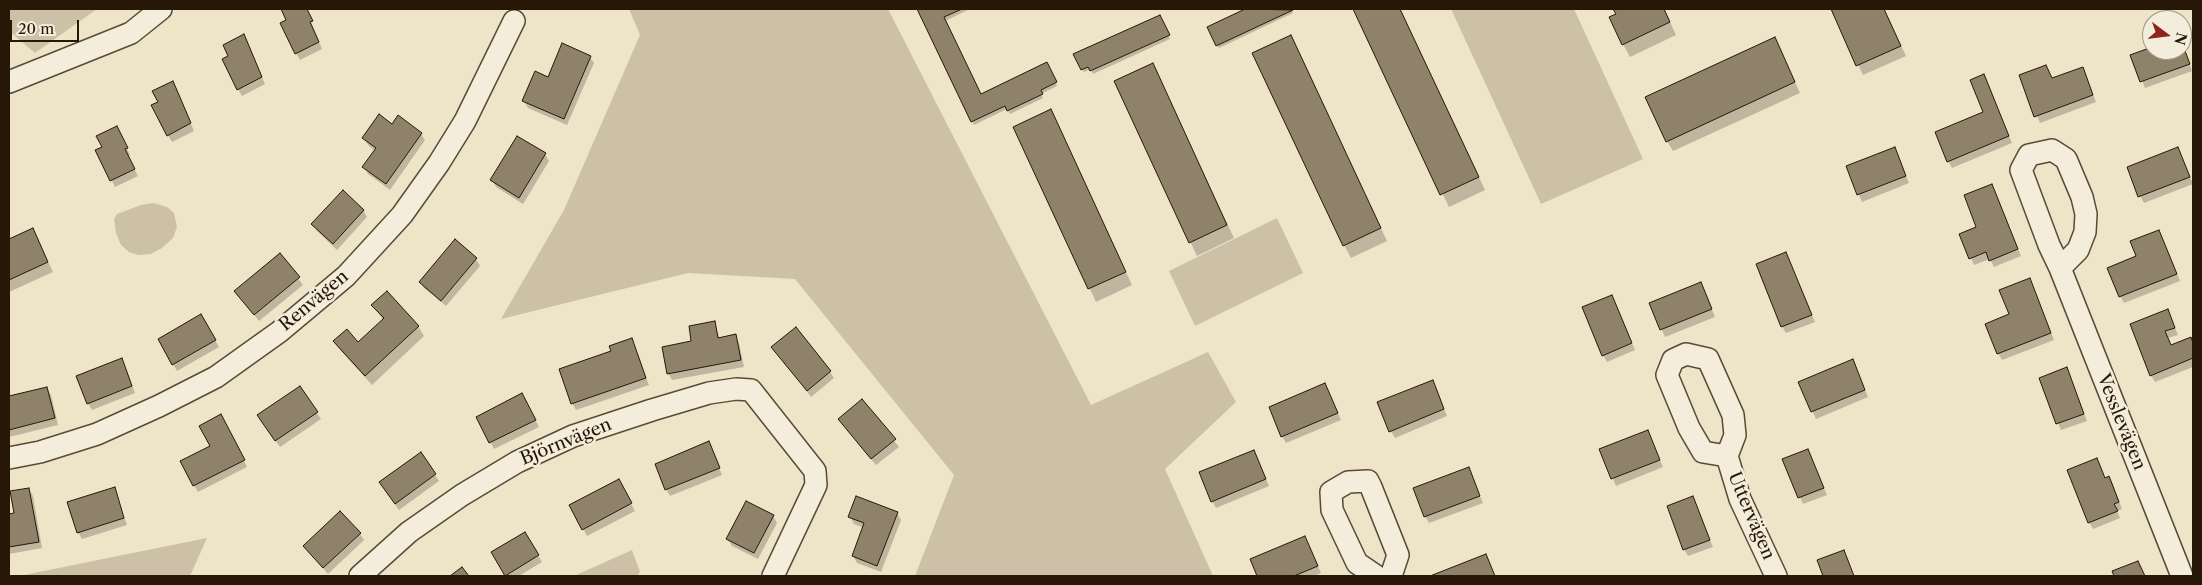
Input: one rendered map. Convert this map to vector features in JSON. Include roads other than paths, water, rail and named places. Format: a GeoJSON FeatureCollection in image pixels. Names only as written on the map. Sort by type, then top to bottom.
{"type":"FeatureCollection","features":[{"type":"Feature","properties":{"kind":"street"},"geometry":{"type":"LineString","coordinates":[[9,82],[130,33],[161,9]]}},
{"type":"Feature","properties":{"kind":"street","name":"Renvägen"},"geometry":{"type":"LineString","coordinates":[[9,458],[40,452],[97,434],[216,378],[279,332],[346,276],[402,215],[439,163],[465,121],[514,21]]}},
{"type":"Feature","properties":{"kind":"street","name":"Vesslevägen"},"geometry":{"type":"LineString","coordinates":[[2060,268],[2078,250],[2085,232],[2086,214],[2082,197],[2066,160],[2052,150],[2029,155],[2021,170],[2048,245],[2060,268],[2182,576]]}},
{"type":"Feature","properties":{"kind":"street","name":"Björnvägen"},"geometry":{"type":"LineString","coordinates":[[360,576],[409,532],[462,495],[517,462],[582,433],[709,393],[736,389],[751,390],[815,471],[816,485],[773,576]]}},
{"type":"Feature","properties":{"kind":"street","name":"Uttervägen"},"geometry":{"type":"LineString","coordinates":[[1727,456],[1740,499],[1776,576]]}},
{"type":"Feature","properties":{"kind":"street"},"geometry":{"type":"LineString","coordinates":[[1376,576],[1356,563],[1332,510],[1331,492],[1348,482],[1368,481],[1398,556],[1391,576]]}}]}
